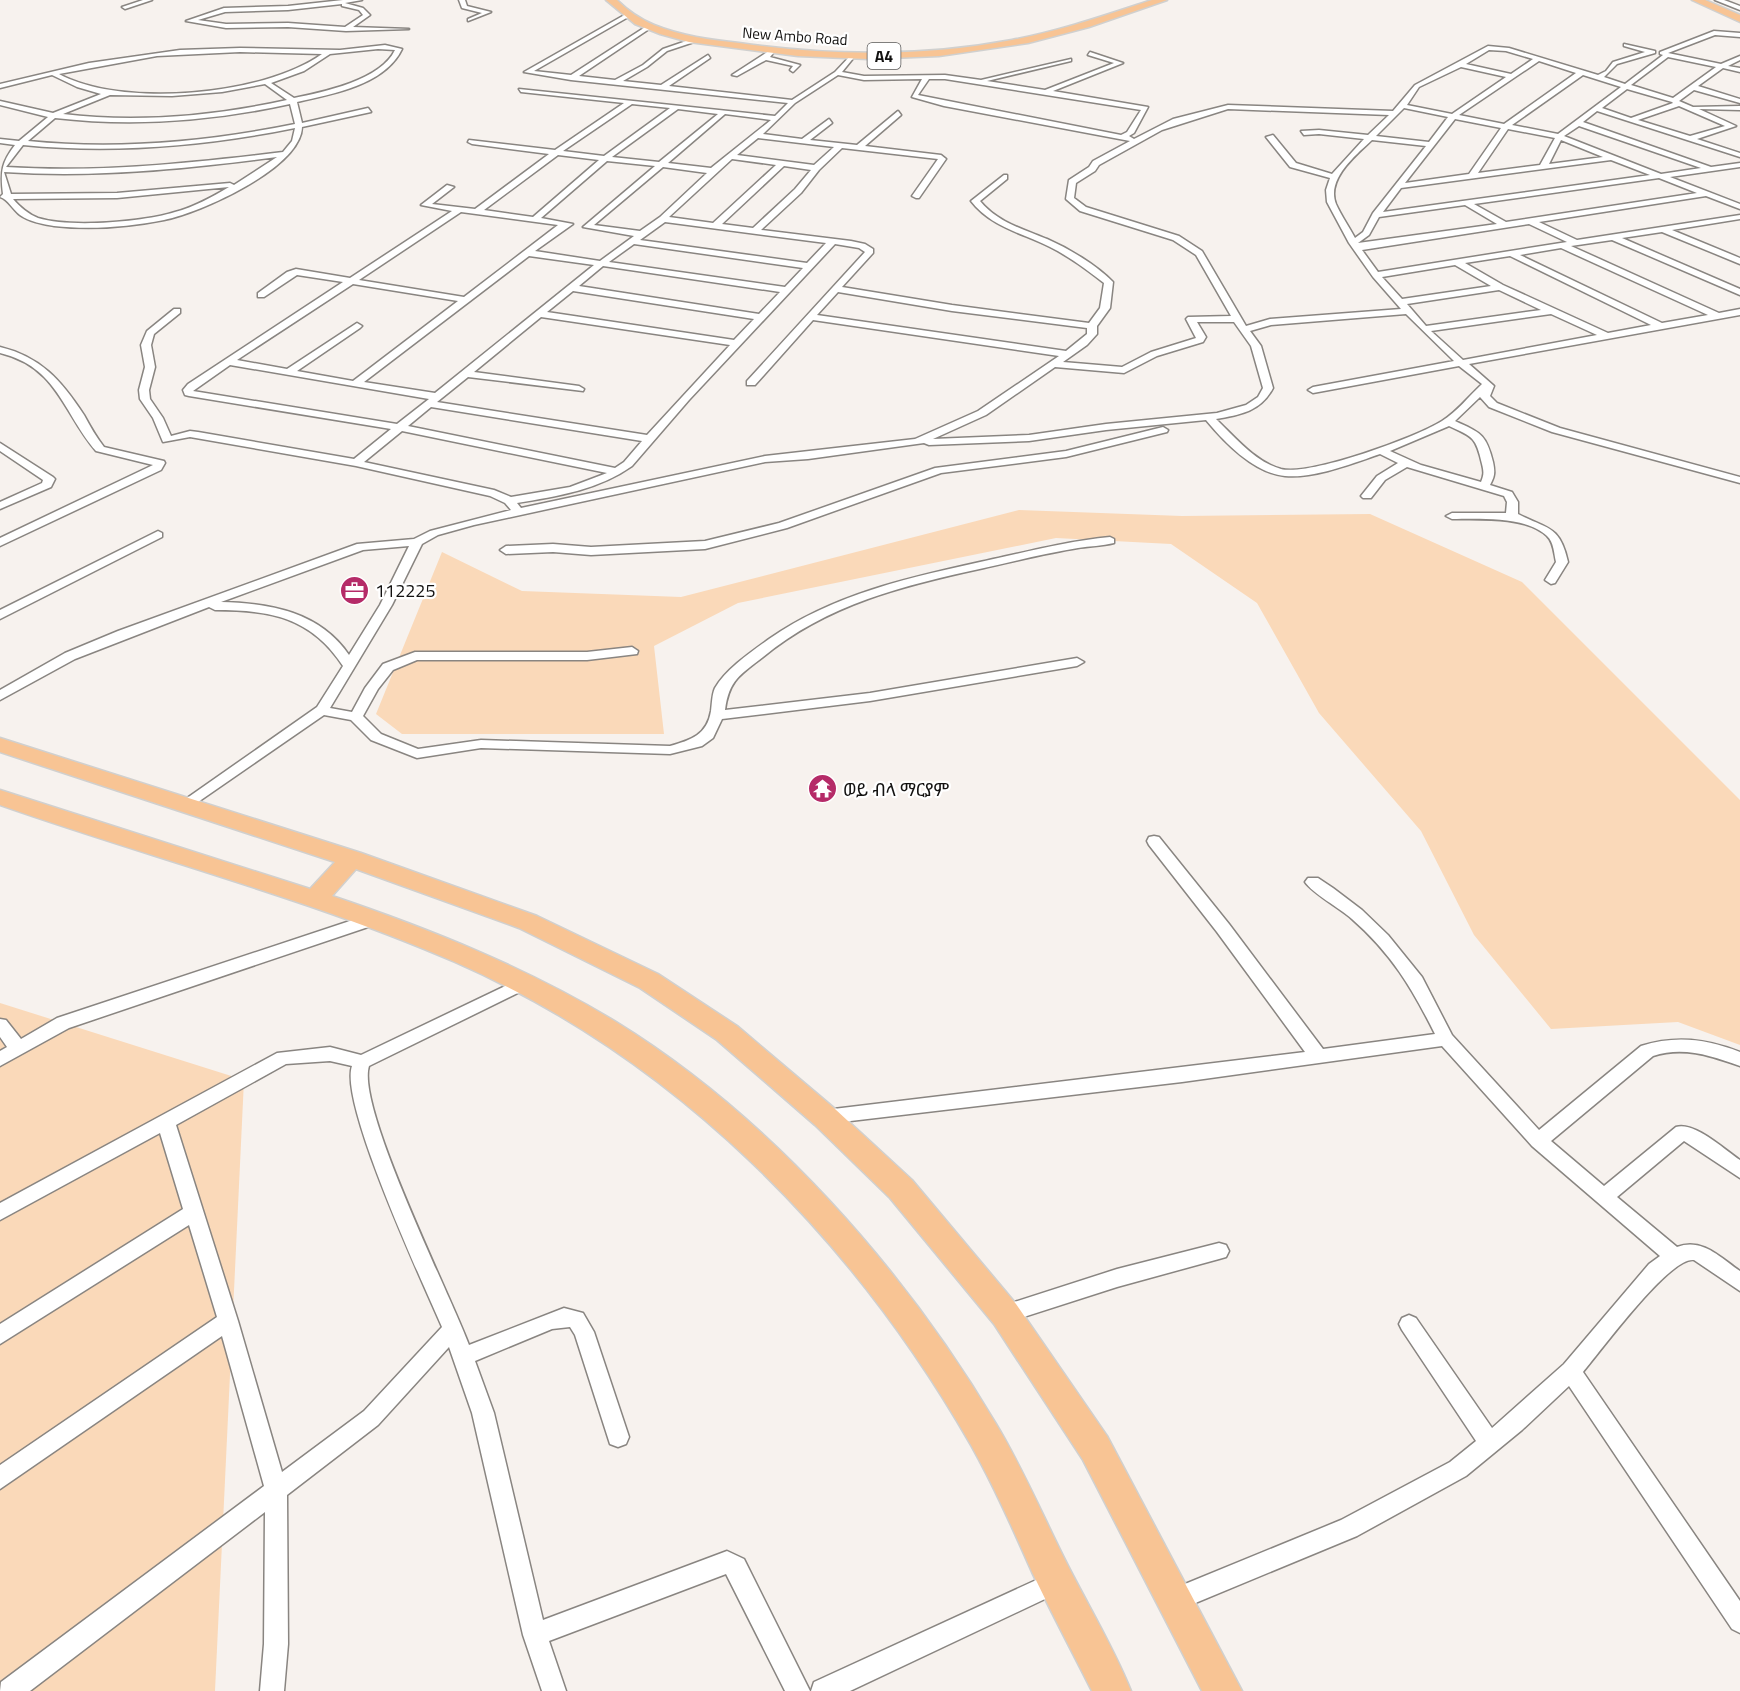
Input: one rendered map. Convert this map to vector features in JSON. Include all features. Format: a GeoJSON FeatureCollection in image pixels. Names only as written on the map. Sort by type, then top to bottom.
{"type":"FeatureCollection","features":[{"type":"Feature","properties":{"kind":"main road","name":"New Ambo Road"},"geometry":{"type":"LineString","coordinates":[[611,0],[628,15],[650,26],[695,40],[769,55],[852,56],[923,54],[1009,44],[1070,29],[1162,0]]}},
{"type":"Feature","properties":{"kind":"main road"},"geometry":{"type":"LineString","coordinates":[[1697,0],[1740,19]]}},
{"type":"Feature","properties":{"kind":"main road"},"geometry":{"type":"LineString","coordinates":[[0,745],[352,859],[528,922],[649,981],[727,1033],[825,1117],[901,1189],[1005,1314],[1095,1448],[1223,1691]]}},
{"type":"Feature","properties":{"kind":"main road"},"geometry":{"type":"LineString","coordinates":[[0,797],[315,899],[483,965],[550,997],[644,1055],[748,1138],[822,1212],[898,1305],[957,1390],[992,1448],[1056,1582],[1112,1691]]}},
{"type":"Feature","properties":{"kind":"main road"},"geometry":{"type":"LineString","coordinates":[[315,899],[352,859]]}},
{"type":"Feature","properties":{"kind":"street"},"geometry":{"type":"LineString","coordinates":[[125,7],[149,0]]}},
{"type":"Feature","properties":{"kind":"street"},"geometry":{"type":"LineString","coordinates":[[323,0],[366,11],[367,15],[362,20],[346,29]]}},
{"type":"Feature","properties":{"kind":"street"},"geometry":{"type":"LineString","coordinates":[[360,0],[288,8],[224,10],[189,21],[226,26],[288,25],[346,29],[406,29]]}},
{"type":"Feature","properties":{"kind":"street"},"geometry":{"type":"LineString","coordinates":[[462,0],[464,7],[488,12],[470,20]]}},
{"type":"Feature","properties":{"kind":"street"},"geometry":{"type":"LineString","coordinates":[[1718,0],[1740,8]]}},
{"type":"Feature","properties":{"kind":"street"},"geometry":{"type":"LineString","coordinates":[[628,15],[527,72],[614,84],[793,102]]}},
{"type":"Feature","properties":{"kind":"street"},"geometry":{"type":"LineString","coordinates":[[572,78],[650,26]]}},
{"type":"Feature","properties":{"kind":"street"},"geometry":{"type":"LineString","coordinates":[[1599,77],[1608,72],[1615,63],[1660,54],[1714,33],[1740,35]]}},
{"type":"Feature","properties":{"kind":"street"},"geometry":{"type":"LineString","coordinates":[[614,84],[645,66],[665,50],[695,40]]}},
{"type":"Feature","properties":{"kind":"street"},"geometry":{"type":"LineString","coordinates":[[1626,45],[1740,70]]}},
{"type":"Feature","properties":{"kind":"street"},"geometry":{"type":"LineString","coordinates":[[0,86],[121,60],[180,52],[328,52],[390,47],[399,49],[392,62],[350,85],[293,101],[234,112],[147,120],[53,116],[25,112],[0,103]]}},
{"type":"Feature","properties":{"kind":"street"},"geometry":{"type":"LineString","coordinates":[[1488,384],[1424,329],[1376,275],[1355,246],[1331,202],[1330,190],[1334,177],[1402,106],[1416,86],[1493,47],[1539,58],[1599,77],[1736,124]]}},
{"type":"Feature","properties":{"kind":"street"},"geometry":{"type":"LineString","coordinates":[[53,73],[69,82],[109,93],[194,92],[266,82],[306,68],[328,52]]}},
{"type":"Feature","properties":{"kind":"street"},"geometry":{"type":"LineString","coordinates":[[1052,54],[1079,64]]}},
{"type":"Feature","properties":{"kind":"street"},"geometry":{"type":"LineString","coordinates":[[1046,92],[1119,63],[1090,54]]}},
{"type":"Feature","properties":{"kind":"street"},"geometry":{"type":"LineString","coordinates":[[1543,167],[1559,137],[1626,86],[1660,54]]}},
{"type":"Feature","properties":{"kind":"street"},"geometry":{"type":"LineString","coordinates":[[735,75],[769,55],[797,65],[793,70]]}},
{"type":"Feature","properties":{"kind":"street"},"geometry":{"type":"LineString","coordinates":[[356,463],[435,401],[602,262],[663,219],[713,171],[757,136],[793,102],[837,74],[852,56]]}},
{"type":"Feature","properties":{"kind":"street"},"geometry":{"type":"LineString","coordinates":[[661,88],[708,57]]}},
{"type":"Feature","properties":{"kind":"street"},"geometry":{"type":"LineString","coordinates":[[1355,246],[1376,215],[1453,116],[1539,58]]}},
{"type":"Feature","properties":{"kind":"street"},"geometry":{"type":"LineString","coordinates":[[1681,104],[1693,87],[1722,66],[1740,58]]}},
{"type":"Feature","properties":{"kind":"street"},"geometry":{"type":"LineString","coordinates":[[976,81],[1068,60]]}},
{"type":"Feature","properties":{"kind":"street"},"geometry":{"type":"LineString","coordinates":[[1460,65],[1511,76]]}},
{"type":"Feature","properties":{"kind":"street"},"geometry":{"type":"LineString","coordinates":[[1090,67],[1100,70]]}},
{"type":"Feature","properties":{"kind":"street"},"geometry":{"type":"LineString","coordinates":[[1471,177],[1506,126],[1582,72]]}},
{"type":"Feature","properties":{"kind":"street"},"geometry":{"type":"LineString","coordinates":[[837,74],[864,78],[928,76],[976,81],[1145,109],[1129,134],[1122,137]]}},
{"type":"Feature","properties":{"kind":"street"},"geometry":{"type":"LineString","coordinates":[[928,76],[914,96],[1063,128],[1134,140]]}},
{"type":"Feature","properties":{"kind":"street"},"geometry":{"type":"LineString","coordinates":[[109,93],[53,116],[20,144],[0,169],[3,196],[25,215],[39,222],[85,224],[142,221],[178,214],[269,168],[296,143],[300,126],[293,101],[266,82]]}},
{"type":"Feature","properties":{"kind":"street"},"geometry":{"type":"LineString","coordinates":[[1693,87],[1740,101]]}},
{"type":"Feature","properties":{"kind":"street"},"geometry":{"type":"LineString","coordinates":[[520,90],[777,118]]}},
{"type":"Feature","properties":{"kind":"street"},"geometry":{"type":"LineString","coordinates":[[476,212],[555,153],[631,102]]}},
{"type":"Feature","properties":{"kind":"street"},"geometry":{"type":"LineString","coordinates":[[1631,120],[1681,104],[1740,108]]}},
{"type":"Feature","properties":{"kind":"street"},"geometry":{"type":"LineString","coordinates":[[1402,106],[1559,137],[1740,207]]}},
{"type":"Feature","properties":{"kind":"street"},"geometry":{"type":"LineString","coordinates":[[534,219],[604,159],[677,107]]}},
{"type":"Feature","properties":{"kind":"street"},"geometry":{"type":"LineString","coordinates":[[506,550],[553,548],[591,551],[705,545],[783,526],[939,470],[1066,454],[1250,408],[1262,399],[1268,388],[1256,346],[1237,319],[1229,301],[1205,263],[1190,245],[1167,235],[1083,209],[1070,199],[1072,182],[1092,169],[1096,163],[1134,140],[1176,121],[1234,107],[1395,113]]}},
{"type":"Feature","properties":{"kind":"street"},"geometry":{"type":"LineString","coordinates":[[1597,109],[1740,155]]}},
{"type":"Feature","properties":{"kind":"street"},"geometry":{"type":"LineString","coordinates":[[0,141],[77,147],[137,146],[223,138],[300,126],[368,110]]}},
{"type":"Feature","properties":{"kind":"street"},"geometry":{"type":"LineString","coordinates":[[587,227],[724,112]]}},
{"type":"Feature","properties":{"kind":"street"},"geometry":{"type":"LineString","coordinates":[[858,148],[898,112]]}},
{"type":"Feature","properties":{"kind":"street"},"geometry":{"type":"LineString","coordinates":[[803,142],[830,121]]}},
{"type":"Feature","properties":{"kind":"street"},"geometry":{"type":"LineString","coordinates":[[1578,123],[1711,169]]}},
{"type":"Feature","properties":{"kind":"street"},"geometry":{"type":"LineString","coordinates":[[1689,139],[1736,124]]}},
{"type":"Feature","properties":{"kind":"street"},"geometry":{"type":"LineString","coordinates":[[1304,133],[1319,132],[1431,144]]}},
{"type":"Feature","properties":{"kind":"street"},"geometry":{"type":"LineString","coordinates":[[757,136],[941,158],[916,196]]}},
{"type":"Feature","properties":{"kind":"street"},"geometry":{"type":"LineString","coordinates":[[1270,137],[1293,165],[1334,177]]}},
{"type":"Feature","properties":{"kind":"street"},"geometry":{"type":"LineString","coordinates":[[472,142],[713,171]]}},
{"type":"Feature","properties":{"kind":"street"},"geometry":{"type":"LineString","coordinates":[[754,231],[798,191],[816,168],[840,146]]}},
{"type":"Feature","properties":{"kind":"street"},"geometry":{"type":"LineString","coordinates":[[0,169],[64,171],[136,169],[186,166],[284,154]]}},
{"type":"Feature","properties":{"kind":"street"},"geometry":{"type":"LineString","coordinates":[[730,157],[816,168]]}},
{"type":"Feature","properties":{"kind":"street"},"geometry":{"type":"LineString","coordinates":[[1399,186],[1612,157]]}},
{"type":"Feature","properties":{"kind":"street"},"geometry":{"type":"LineString","coordinates":[[715,226],[783,163]]}},
{"type":"Feature","properties":{"kind":"street"},"geometry":{"type":"LineString","coordinates":[[1376,215],[1740,165]]}},
{"type":"Feature","properties":{"kind":"street"},"geometry":{"type":"LineString","coordinates":[[917,442],[982,413],[1069,354],[1092,334],[1092,326],[1106,308],[1109,282],[1060,249],[996,219],[980,208],[975,201],[1004,177]]}},
{"type":"Feature","properties":{"kind":"street"},"geometry":{"type":"LineString","coordinates":[[3,196],[134,194],[240,184]]}},
{"type":"Feature","properties":{"kind":"street"},"geometry":{"type":"LineString","coordinates":[[450,187],[425,205],[641,234]]}},
{"type":"Feature","properties":{"kind":"street"},"geometry":{"type":"LineString","coordinates":[[1355,246],[1507,226],[1706,194]]}},
{"type":"Feature","properties":{"kind":"street"},"geometry":{"type":"LineString","coordinates":[[1468,204],[1507,226]]}},
{"type":"Feature","properties":{"kind":"street"},"geometry":{"type":"LineString","coordinates":[[459,210],[192,387],[188,390],[189,393],[400,428],[618,472]]}},
{"type":"Feature","properties":{"kind":"street"},"geometry":{"type":"LineString","coordinates":[[1376,275],[1740,217]]}},
{"type":"Feature","properties":{"kind":"street"},"geometry":{"type":"LineString","coordinates":[[663,219],[832,241],[862,246],[870,251],[751,383]]}},
{"type":"Feature","properties":{"kind":"street"},"geometry":{"type":"LineString","coordinates":[[1532,222],[1578,244]]}},
{"type":"Feature","properties":{"kind":"street"},"geometry":{"type":"LineString","coordinates":[[355,384],[565,224]]}},
{"type":"Feature","properties":{"kind":"street"},"geometry":{"type":"LineString","coordinates":[[1664,230],[1740,261]]}},
{"type":"Feature","properties":{"kind":"street"},"geometry":{"type":"LineString","coordinates":[[1614,238],[1740,292]]}},
{"type":"Feature","properties":{"kind":"street"},"geometry":{"type":"LineString","coordinates":[[630,241],[809,266]]}},
{"type":"Feature","properties":{"kind":"street"},"geometry":{"type":"LineString","coordinates":[[0,696],[70,656],[123,634],[203,607],[361,547],[417,542],[447,529],[556,492],[601,480],[618,472],[650,439],[684,398],[832,241]]}},
{"type":"Feature","properties":{"kind":"street"},"geometry":{"type":"LineString","coordinates":[[1563,246],[1716,315]]}},
{"type":"Feature","properties":{"kind":"street"},"geometry":{"type":"LineString","coordinates":[[529,253],[786,290]]}},
{"type":"Feature","properties":{"kind":"street"},"geometry":{"type":"LineString","coordinates":[[1512,254],[1660,326]]}},
{"type":"Feature","properties":{"kind":"street"},"geometry":{"type":"LineString","coordinates":[[1458,263],[1500,287],[1606,336]]}},
{"type":"Feature","properties":{"kind":"street"},"geometry":{"type":"LineString","coordinates":[[261,295],[296,272],[467,300]]}},
{"type":"Feature","properties":{"kind":"street"},"geometry":{"type":"LineString","coordinates":[[1402,302],[1500,287]]}},
{"type":"Feature","properties":{"kind":"street"},"geometry":{"type":"LineString","coordinates":[[571,288],[761,317]]}},
{"type":"Feature","properties":{"kind":"street"},"geometry":{"type":"LineString","coordinates":[[837,289],[952,308],[1092,326]]}},
{"type":"Feature","properties":{"kind":"street"},"geometry":{"type":"LineString","coordinates":[[177,311],[150,333],[146,345],[150,367],[144,390],[145,399],[158,418],[165,438],[170,440],[183,435],[198,435],[356,463],[494,493],[514,506],[765,459],[917,442],[1029,438],[1106,427],[1214,418]]}},
{"type":"Feature","properties":{"kind":"street"},"geometry":{"type":"LineString","coordinates":[[1245,329],[1270,322],[1410,311]]}},
{"type":"Feature","properties":{"kind":"street"},"geometry":{"type":"LineString","coordinates":[[1424,329],[1551,311]]}},
{"type":"Feature","properties":{"kind":"street"},"geometry":{"type":"LineString","coordinates":[[1313,390],[1740,312]]}},
{"type":"Feature","properties":{"kind":"street"},"geometry":{"type":"LineString","coordinates":[[540,314],[736,343]]}},
{"type":"Feature","properties":{"kind":"street"},"geometry":{"type":"LineString","coordinates":[[811,317],[1069,354]]}},
{"type":"Feature","properties":{"kind":"street"},"geometry":{"type":"LineString","coordinates":[[1052,364],[1124,370],[1154,354],[1200,340],[1201,337],[1191,319],[1237,319]]}},
{"type":"Feature","properties":{"kind":"street"},"geometry":{"type":"LineString","coordinates":[[289,372],[357,326]]}},
{"type":"Feature","properties":{"kind":"street"},"geometry":{"type":"LineString","coordinates":[[0,350],[28,358],[40,366],[67,399],[100,449],[160,463],[158,468],[0,542]]}},
{"type":"Feature","properties":{"kind":"street"},"geometry":{"type":"LineString","coordinates":[[229,362],[650,439]]}},
{"type":"Feature","properties":{"kind":"street"},"geometry":{"type":"LineString","coordinates":[[467,374],[579,389]]}},
{"type":"Feature","properties":{"kind":"street"},"geometry":{"type":"LineString","coordinates":[[1214,418],[1248,455],[1269,468],[1288,474],[1307,471],[1414,438],[1448,422],[1488,384]]}},
{"type":"Feature","properties":{"kind":"street"},"geometry":{"type":"LineString","coordinates":[[1488,384],[1485,396],[1493,405],[1556,430],[1740,480]]}},
{"type":"Feature","properties":{"kind":"street"},"geometry":{"type":"LineString","coordinates":[[1448,422],[1473,433],[1483,443],[1490,475],[1485,485]]}},
{"type":"Feature","properties":{"kind":"street"},"geometry":{"type":"LineString","coordinates":[[0,446],[49,479],[47,485],[0,506]]}},
{"type":"Feature","properties":{"kind":"street"},"geometry":{"type":"LineString","coordinates":[[1380,450],[1407,462],[1502,490],[1512,497],[1512,516]]}},
{"type":"Feature","properties":{"kind":"street"},"geometry":{"type":"LineString","coordinates":[[1367,496],[1381,478],[1407,462]]}},
{"type":"Feature","properties":{"kind":"street"},"geometry":{"type":"LineString","coordinates":[[1452,516],[1512,516],[1548,530],[1557,538],[1562,562],[1551,580]]}},
{"type":"Feature","properties":{"kind":"street"},"geometry":{"type":"LineString","coordinates":[[0,615],[158,535]]}},
{"type":"Feature","properties":{"kind":"street"},"geometry":{"type":"LineString","coordinates":[[322,710],[356,717],[376,737],[417,754],[481,744],[670,750],[697,743],[708,735],[717,715],[722,690],[734,674],[773,642],[814,617],[867,594],[904,582],[1011,557],[1078,544],[1110,541]]}},
{"type":"Feature","properties":{"kind":"street"},"geometry":{"type":"LineString","coordinates":[[185,806],[322,710],[386,605],[417,542]]}},
{"type":"Feature","properties":{"kind":"street"},"geometry":{"type":"LineString","coordinates":[[203,607],[260,607],[289,615],[316,627],[341,651],[350,667]]}},
{"type":"Feature","properties":{"kind":"street"},"geometry":{"type":"LineString","coordinates":[[356,717],[372,688],[388,667],[415,656],[587,656],[633,651]]}},
{"type":"Feature","properties":{"kind":"street"},"geometry":{"type":"LineString","coordinates":[[717,715],[870,697],[1077,662]]}},
{"type":"Feature","properties":{"kind":"street"},"geometry":{"type":"LineString","coordinates":[[1154,841],[1244,955],[1318,1056]]}},
{"type":"Feature","properties":{"kind":"street"},"geometry":{"type":"LineString","coordinates":[[1313,882],[1340,899],[1385,941],[1416,981],[1446,1039],[1538,1141],[1675,1257]]}},
{"type":"Feature","properties":{"kind":"street"},"geometry":{"type":"LineString","coordinates":[[0,1059],[17,1047],[63,1023],[371,920]]}},
{"type":"Feature","properties":{"kind":"street"},"geometry":{"type":"LineString","coordinates":[[0,1212],[283,1058],[330,1054],[362,1062],[522,984]]}},
{"type":"Feature","properties":{"kind":"street"},"geometry":{"type":"LineString","coordinates":[[0,1025],[17,1047]]}},
{"type":"Feature","properties":{"kind":"street"},"geometry":{"type":"LineString","coordinates":[[825,1117],[1182,1075],[1446,1039]]}},
{"type":"Feature","properties":{"kind":"street"},"geometry":{"type":"LineString","coordinates":[[1538,1141],[1647,1051],[1665,1044],[1685,1043],[1740,1059]]}},
{"type":"Feature","properties":{"kind":"street"},"geometry":{"type":"LineString","coordinates":[[362,1062],[358,1074],[360,1091],[377,1147],[453,1329],[483,1413],[535,1635],[554,1691]]}},
{"type":"Feature","properties":{"kind":"street"},"geometry":{"type":"LineString","coordinates":[[166,1123],[228,1321],[276,1491],[276,1644],[272,1691]]}},
{"type":"Feature","properties":{"kind":"street"},"geometry":{"type":"LineString","coordinates":[[1604,1197],[1682,1132],[1687,1133],[1740,1170]]}},
{"type":"Feature","properties":{"kind":"street"},"geometry":{"type":"LineString","coordinates":[[0,1335],[194,1212]]}},
{"type":"Feature","properties":{"kind":"street"},"geometry":{"type":"LineString","coordinates":[[1005,1314],[1117,1278],[1220,1251]]}},
{"type":"Feature","properties":{"kind":"street"},"geometry":{"type":"LineString","coordinates":[[1176,1599],[1349,1528],[1458,1469],[1571,1371],[1656,1270],[1675,1257],[1689,1251],[1699,1253],[1740,1282]]}},
{"type":"Feature","properties":{"kind":"street"},"geometry":{"type":"LineString","coordinates":[[462,1357],[550,1321],[564,1317],[576,1319],[584,1332],[618,1437]]}},
{"type":"Feature","properties":{"kind":"street"},"geometry":{"type":"LineString","coordinates":[[0,1478],[228,1321]]}},
{"type":"Feature","properties":{"kind":"street"},"geometry":{"type":"LineString","coordinates":[[1409,1324],[1490,1443]]}},
{"type":"Feature","properties":{"kind":"street"},"geometry":{"type":"LineString","coordinates":[[10,1691],[371,1418],[453,1329]]}},
{"type":"Feature","properties":{"kind":"street"},"geometry":{"type":"LineString","coordinates":[[1571,1371],[1740,1621]]}},
{"type":"Feature","properties":{"kind":"street"},"geometry":{"type":"LineString","coordinates":[[535,1635],[727,1562],[736,1567],[798,1691]]}},
{"type":"Feature","properties":{"kind":"street"},"geometry":{"type":"LineString","coordinates":[[823,1691],[1056,1582]]}},
{"type":"Feature","properties":{"kind":"shaded area"},"geometry":{"type":"Polygon","coordinates":[[[1019,510],[1182,516],[1370,514],[1522,582],[1740,800],[1740,1045],[1678,1022],[1551,1029],[1474,935],[1421,831],[1319,713],[1257,603],[1171,544],[1056,538],[738,603],[654,646],[664,734],[402,734],[376,714],[442,552],[522,591],[681,597],[1019,510]]]}},
{"type":"Feature","properties":{"kind":"shaded area"},"geometry":{"type":"Polygon","coordinates":[[[0,1003],[244,1080],[215,1691],[0,1691],[0,1003]]]}},
{"type":"Feature","properties":{"kind":"place","name":"112225"},"geometry":{"type":"Point","coordinates":[354,590]}},
{"type":"Feature","properties":{"kind":"place","name":"ወይ ብላ ማርያም"},"geometry":{"type":"Point","coordinates":[822,789]}}]}
